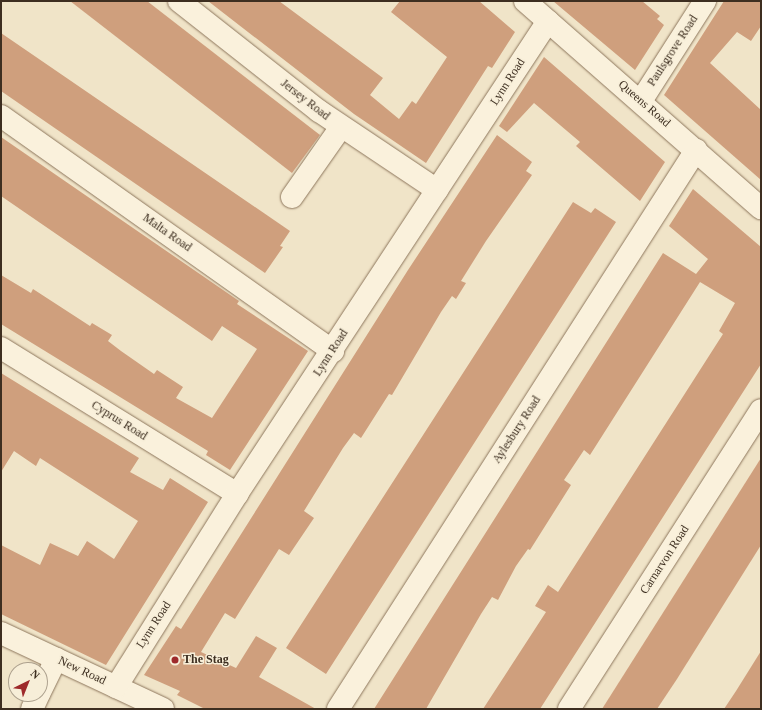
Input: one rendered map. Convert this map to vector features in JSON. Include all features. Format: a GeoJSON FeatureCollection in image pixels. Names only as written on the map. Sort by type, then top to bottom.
{"type":"FeatureCollection","features":[{"type":"Feature","properties":{"kind":"street","name":"Jersey Road"},"geometry":{"type":"LineString","coordinates":[[179,1],[341,127],[437,190]]}},
{"type":"Feature","properties":{"kind":"street","name":"Queens Road"},"geometry":{"type":"LineString","coordinates":[[525,1],[761,208]]}},
{"type":"Feature","properties":{"kind":"street","name":"Paulsgrove Road"},"geometry":{"type":"LineString","coordinates":[[641,102],[705,1]]}},
{"type":"Feature","properties":{"kind":"street","name":"Lynn Road"},"geometry":{"type":"LineString","coordinates":[[116,687],[237,494],[333,351],[548,21]]}},
{"type":"Feature","properties":{"kind":"street","name":"Malta Road"},"geometry":{"type":"LineString","coordinates":[[1,116],[333,351]]}},
{"type":"Feature","properties":{"kind":"street"},"geometry":{"type":"LineString","coordinates":[[292,198],[341,127]]}},
{"type":"Feature","properties":{"kind":"street","name":"Aylesbury Road"},"geometry":{"type":"LineString","coordinates":[[338,709],[696,150]]}},
{"type":"Feature","properties":{"kind":"street","name":"Cyprus Road"},"geometry":{"type":"LineString","coordinates":[[1,348],[237,494]]}},
{"type":"Feature","properties":{"kind":"street","name":"Carnarvon Road"},"geometry":{"type":"LineString","coordinates":[[569,709],[761,410]]}},
{"type":"Feature","properties":{"kind":"street","name":"New Road"},"geometry":{"type":"LineString","coordinates":[[1,633],[163,709]]}},
{"type":"Feature","properties":{"kind":"street"},"geometry":{"type":"LineString","coordinates":[[48,676],[56,659]]}},
{"type":"Feature","properties":{"kind":"building"},"geometry":{"type":"Polygon","coordinates":[[[70,1],[147,1],[320,135],[292,173],[70,1]]]}},
{"type":"Feature","properties":{"kind":"building"},"geometry":{"type":"Polygon","coordinates":[[[208,1],[279,1],[383,78],[370,95],[399,119],[412,101],[416,104],[447,57],[391,12],[400,1],[479,1],[515,32],[492,68],[488,66],[426,163],[354,114],[208,1]]]}},
{"type":"Feature","properties":{"kind":"building"},"geometry":{"type":"Polygon","coordinates":[[[553,1],[642,1],[660,16],[657,19],[664,25],[635,70],[553,1]]]}},
{"type":"Feature","properties":{"kind":"building"},"geometry":{"type":"Polygon","coordinates":[[[724,1],[761,1],[761,26],[751,41],[737,32],[710,63],[761,110],[761,180],[664,95],[724,1]]]}},
{"type":"Feature","properties":{"kind":"building"},"geometry":{"type":"Polygon","coordinates":[[[1,33],[290,231],[280,246],[283,247],[265,273],[1,91],[1,33]]]}},
{"type":"Feature","properties":{"kind":"building"},"geometry":{"type":"Polygon","coordinates":[[[544,57],[665,162],[640,201],[576,146],[580,142],[534,103],[507,132],[499,126],[544,57]]]}},
{"type":"Feature","properties":{"kind":"building"},"geometry":{"type":"Polygon","coordinates":[[[497,135],[532,162],[526,171],[532,175],[486,241],[461,281],[466,283],[456,299],[452,296],[441,312],[392,395],[389,394],[361,438],[354,433],[343,448],[304,511],[314,518],[289,555],[279,549],[235,619],[225,613],[201,652],[236,668],[256,636],[277,648],[259,677],[316,709],[205,709],[177,695],[180,691],[144,675],[176,626],[181,629],[408,270],[497,135]]]}},
{"type":"Feature","properties":{"kind":"building"},"geometry":{"type":"Polygon","coordinates":[[[1,137],[239,301],[237,304],[308,351],[230,470],[206,455],[208,451],[1,324],[1,275],[31,293],[33,289],[90,326],[92,323],[112,335],[108,341],[121,351],[154,374],[157,370],[183,387],[176,398],[212,418],[257,349],[222,326],[212,341],[1,196],[1,137]]]}},
{"type":"Feature","properties":{"kind":"building"},"geometry":{"type":"Polygon","coordinates":[[[693,189],[761,247],[761,364],[540,709],[483,709],[546,612],[535,606],[548,585],[558,592],[723,334],[719,331],[735,303],[700,282],[590,455],[584,450],[564,480],[571,485],[530,550],[528,549],[516,566],[498,600],[492,597],[426,709],[374,709],[663,253],[696,274],[708,259],[669,226],[693,189]]]}},
{"type":"Feature","properties":{"kind":"building"},"geometry":{"type":"Polygon","coordinates":[[[573,202],[591,213],[595,208],[616,222],[326,674],[286,648],[573,202]]]}},
{"type":"Feature","properties":{"kind":"building"},"geometry":{"type":"Polygon","coordinates":[[[1,373],[139,458],[130,472],[163,490],[170,478],[208,502],[106,665],[1,614],[1,545],[40,565],[50,543],[78,556],[87,541],[114,559],[138,521],[40,458],[36,466],[14,451],[1,472],[1,373]]]}},
{"type":"Feature","properties":{"kind":"building"},"geometry":{"type":"Polygon","coordinates":[[[761,458],[761,545],[677,679],[657,709],[602,709],[761,458]]]}},
{"type":"Feature","properties":{"kind":"building"},"geometry":{"type":"Polygon","coordinates":[[[761,651],[761,709],[724,709],[736,691],[761,651]]]}},
{"type":"Feature","properties":{"kind":"place","name":"The Stag"},"geometry":{"type":"Point","coordinates":[175,660]}}]}
